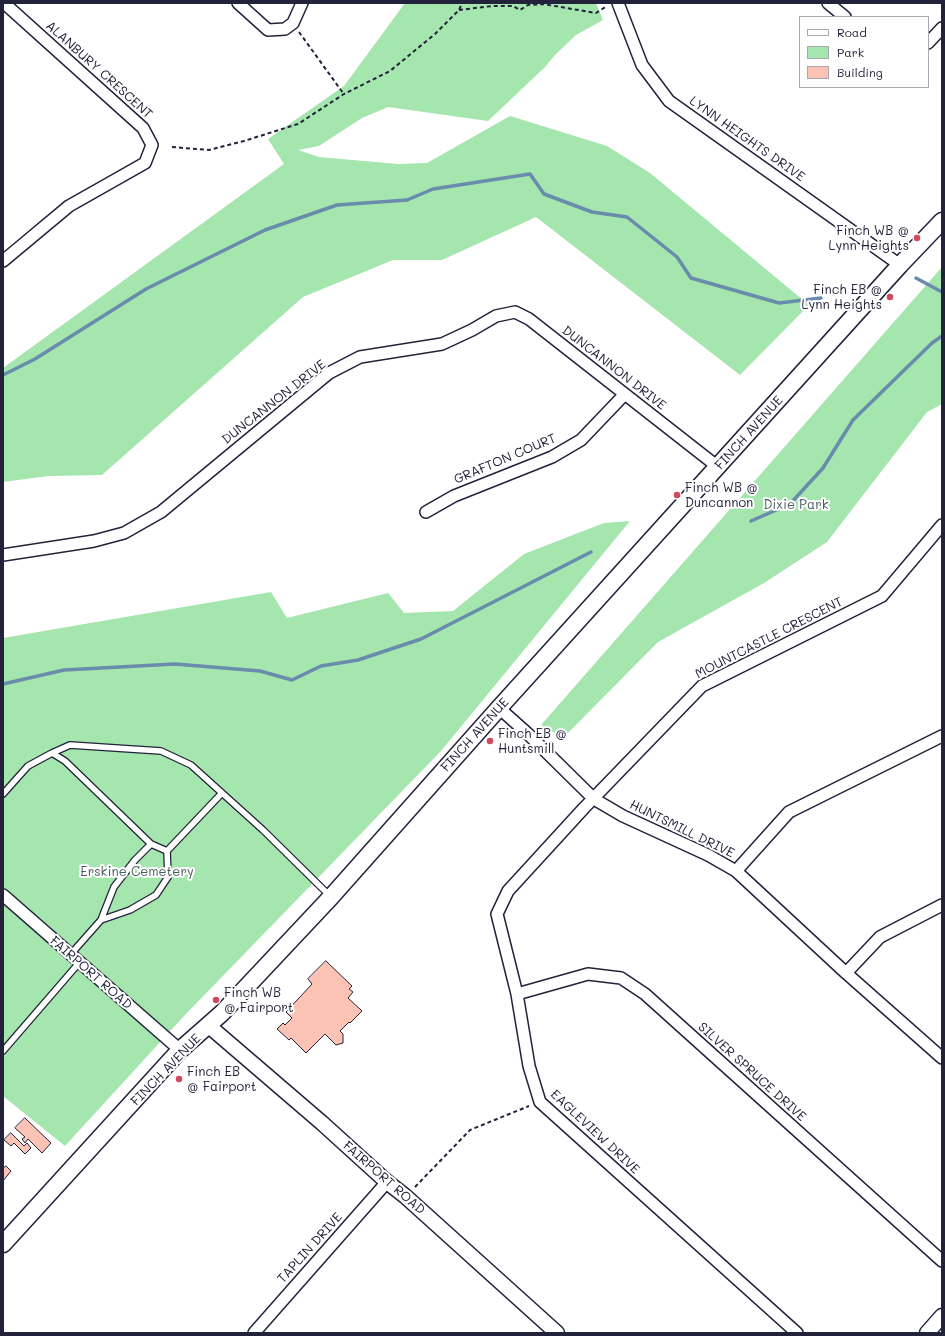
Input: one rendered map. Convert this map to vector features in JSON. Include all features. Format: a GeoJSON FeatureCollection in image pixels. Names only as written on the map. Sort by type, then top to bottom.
{"type":"FeatureCollection","features":[{"type":"Feature","properties":{"kind":"main road","name":"FINCH AVENUE"},"geometry":{"type":"LineString","coordinates":[[3,1244],[180,1050],[209,1026],[331,897],[499,708],[900,265],[942,221]]}},
{"type":"Feature","properties":{"kind":"street","name":"ALANBURY CRESCENT"},"geometry":{"type":"LineString","coordinates":[[3,261],[69,206],[145,163],[152,145],[143,128],[4,3]]}},
{"type":"Feature","properties":{"kind":"street"},"geometry":{"type":"LineString","coordinates":[[238,3],[268,30],[285,29],[293,23],[302,3]]}},
{"type":"Feature","properties":{"kind":"street","name":"LYNN HEIGHTS DRIVE"},"geometry":{"type":"LineString","coordinates":[[618,3],[642,65],[668,101],[900,265]]}},
{"type":"Feature","properties":{"kind":"street"},"geometry":{"type":"LineString","coordinates":[[828,3],[844,16]]}},
{"type":"Feature","properties":{"kind":"street"},"geometry":{"type":"LineString","coordinates":[[929,42],[942,28]]}},
{"type":"Feature","properties":{"kind":"street","name":"DUNCANNON DRIVE"},"geometry":{"type":"LineString","coordinates":[[3,555],[94,541],[124,533],[161,512],[329,373],[360,357],[442,344],[472,330],[496,316],[515,312],[529,319],[624,395],[718,467]]}},
{"type":"Feature","properties":{"kind":"street","name":"GRAFTON COURT"},"geometry":{"type":"LineString","coordinates":[[426,512],[454,496],[552,456],[581,440],[624,395]]}},
{"type":"Feature","properties":{"kind":"street","name":"MOUNTCASTLE CRESCENT"},"geometry":{"type":"LineString","coordinates":[[594,799],[702,686],[882,596],[942,525]]}},
{"type":"Feature","properties":{"kind":"street","name":"HUNTSMILL DRIVE"},"geometry":{"type":"LineString","coordinates":[[499,708],[524,730],[594,799],[623,816],[708,855],[736,871],[846,973],[942,1058]]}},
{"type":"Feature","properties":{"kind":"street"},"geometry":{"type":"LineString","coordinates":[[736,871],[789,812],[942,736]]}},
{"type":"Feature","properties":{"kind":"street","name":"EAGLEVIEW DRIVE"},"geometry":{"type":"LineString","coordinates":[[594,799],[508,891],[497,914],[517,994],[529,1066],[540,1102],[797,1333]]}},
{"type":"Feature","properties":{"kind":"street","name":"FAIRPORT ROAD"},"geometry":{"type":"LineString","coordinates":[[3,895],[180,1050]]}},
{"type":"Feature","properties":{"kind":"street"},"geometry":{"type":"LineString","coordinates":[[846,973],[880,937],[942,905]]}},
{"type":"Feature","properties":{"kind":"street","name":"SILVER SPRUCE DRIVE"},"geometry":{"type":"LineString","coordinates":[[517,994],[588,974],[621,978],[644,994],[942,1261]]}},
{"type":"Feature","properties":{"kind":"street","name":"FAIRPORT ROAD"},"geometry":{"type":"LineString","coordinates":[[209,1026],[322,1123],[387,1182],[405,1196],[558,1333]]}},
{"type":"Feature","properties":{"kind":"street","name":"TAPLIN DRIVE"},"geometry":{"type":"LineString","coordinates":[[254,1333],[387,1182]]}},
{"type":"Feature","properties":{"kind":"street"},"geometry":{"type":"LineString","coordinates":[[927,1333],[942,1316]]}},
{"type":"Feature","properties":{"kind":"lane"},"geometry":{"type":"LineString","coordinates":[[3,794],[28,766],[70,745],[161,751],[191,765],[263,830],[331,897]]}},
{"type":"Feature","properties":{"kind":"lane"},"geometry":{"type":"LineString","coordinates":[[52,753],[65,761],[151,844],[167,851]]}},
{"type":"Feature","properties":{"kind":"lane"},"geometry":{"type":"LineString","coordinates":[[101,920],[130,910],[156,895],[168,877],[167,851],[222,793]]}},
{"type":"Feature","properties":{"kind":"lane"},"geometry":{"type":"LineString","coordinates":[[3,1052],[75,959],[101,920],[114,887],[135,860],[151,844]]}},
{"type":"Feature","properties":{"kind":"path"},"geometry":{"type":"LineString","coordinates":[[172,147],[209,150],[298,124],[344,94],[390,71],[435,34],[458,10],[462,3]]}},
{"type":"Feature","properties":{"kind":"path"},"geometry":{"type":"LineString","coordinates":[[458,10],[492,6],[513,6],[520,10],[528,5],[543,4],[596,13],[613,3]]}},
{"type":"Feature","properties":{"kind":"path"},"geometry":{"type":"LineString","coordinates":[[293,23],[344,94]]}},
{"type":"Feature","properties":{"kind":"path"},"geometry":{"type":"LineString","coordinates":[[405,1196],[470,1130],[540,1102]]}},
{"type":"Feature","properties":{"kind":"green space"},"geometry":{"type":"Polygon","coordinates":[[[405,3],[596,3],[603,20],[576,35],[545,67],[488,121],[388,107],[362,118],[319,146],[298,150],[319,157],[398,164],[427,163],[510,116],[607,146],[650,173],[809,305],[740,375],[536,217],[442,260],[393,260],[303,297],[102,475],[49,476],[3,482],[3,368],[284,164],[268,139],[344,86],[405,3]]]}},
{"type":"Feature","properties":{"kind":"green space","name":"Dixie Park"},"geometry":{"type":"Polygon","coordinates":[[[942,267],[942,404],[927,412],[827,542],[764,583],[658,642],[563,738],[541,725],[942,267]]]}},
{"type":"Feature","properties":{"kind":"green space","name":"Erskine Cemetery"},"geometry":{"type":"Polygon","coordinates":[[[630,521],[441,751],[184,1016],[65,1146],[3,1096],[3,638],[271,592],[287,618],[388,593],[404,613],[453,611],[524,554],[604,523],[630,521]]]}},
{"type":"Feature","properties":{"kind":"building"},"geometry":{"type":"Polygon","coordinates":[[[326,961],[352,986],[349,989],[353,992],[348,998],[362,1011],[340,1031],[343,1034],[343,1043],[336,1045],[325,1034],[306,1053],[291,1038],[289,1040],[277,1029],[283,1023],[285,1025],[292,1018],[286,1012],[312,984],[308,979],[326,961]]]}},
{"type":"Feature","properties":{"kind":"building"},"geometry":{"type":"Polygon","coordinates":[[[25,1118],[51,1143],[42,1153],[28,1139],[25,1143],[22,1139],[25,1137],[15,1128],[25,1118]]]}},
{"type":"Feature","properties":{"kind":"building"},"geometry":{"type":"Polygon","coordinates":[[[11,1133],[24,1146],[27,1143],[31,1148],[25,1154],[14,1143],[11,1146],[4,1140],[11,1133]]]}},
{"type":"Feature","properties":{"kind":"building"},"geometry":{"type":"Polygon","coordinates":[[[6,1166],[11,1171],[3,1181],[3,1169],[6,1166]]]}},
{"type":"Feature","properties":{"kind":"waterway"},"geometry":{"type":"LineString","coordinates":[[3,375],[35,359],[146,289],[265,230],[337,205],[407,200],[433,189],[530,174],[544,194],[592,212],[627,217],[677,257],[691,278],[779,303],[821,298]]}},
{"type":"Feature","properties":{"kind":"waterway"},"geometry":{"type":"LineString","coordinates":[[916,278],[942,292]]}},
{"type":"Feature","properties":{"kind":"waterway"},"geometry":{"type":"LineString","coordinates":[[751,521],[790,504],[823,468],[853,420],[932,343],[942,336]]}},
{"type":"Feature","properties":{"kind":"waterway"},"geometry":{"type":"LineString","coordinates":[[3,684],[64,670],[175,664],[260,671],[292,680],[321,666],[358,660],[421,639],[591,552]]}},
{"type":"Feature","properties":{"kind":"place","name":"Finch WB @ Lynn Heights"},"geometry":{"type":"Point","coordinates":[917,238]}},
{"type":"Feature","properties":{"kind":"place","name":"Finch EB @ Lynn Heights"},"geometry":{"type":"Point","coordinates":[890,297]}},
{"type":"Feature","properties":{"kind":"place","name":"Finch WB @ Duncannon"},"geometry":{"type":"Point","coordinates":[677,495]}},
{"type":"Feature","properties":{"kind":"place","name":"Finch EB @ Huntsmill"},"geometry":{"type":"Point","coordinates":[490,741]}},
{"type":"Feature","properties":{"kind":"place","name":"Finch WB @ Fairport"},"geometry":{"type":"Point","coordinates":[216,1000]}},
{"type":"Feature","properties":{"kind":"place","name":"Finch EB @ Fairport"},"geometry":{"type":"Point","coordinates":[179,1079]}}]}
